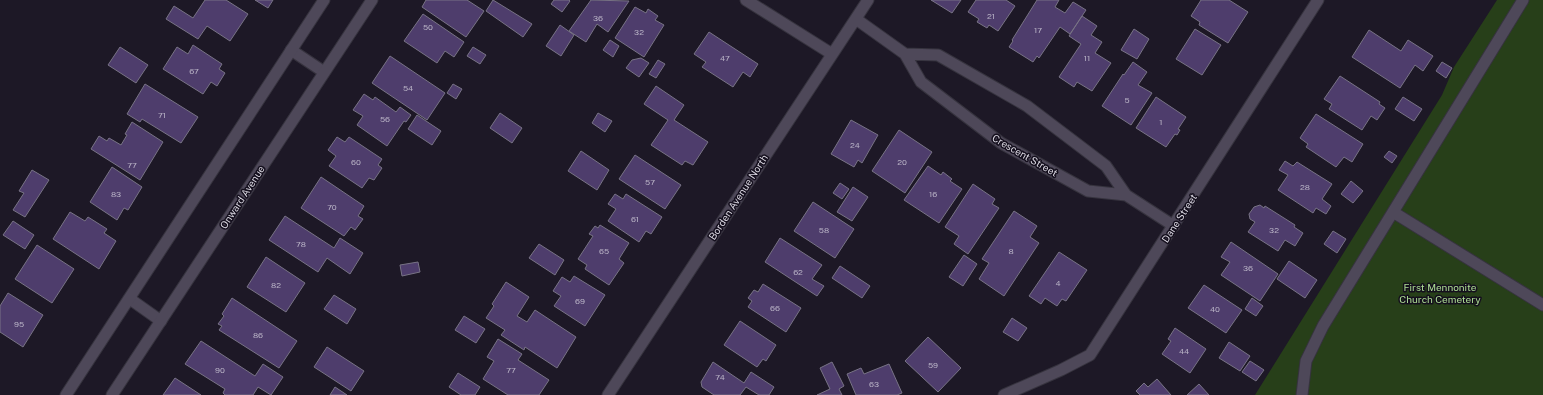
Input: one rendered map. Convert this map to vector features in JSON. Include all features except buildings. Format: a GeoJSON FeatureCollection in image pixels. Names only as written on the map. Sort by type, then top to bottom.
{"type":"FeatureCollection","features":[{"type":"Feature","properties":{"kind":"street"},"geometry":{"type":"LineString","coordinates":[[66,395],[324,0]]}},
{"type":"Feature","properties":{"kind":"street","name":"Onward Avenue"},"geometry":{"type":"LineString","coordinates":[[112,395],[372,0]]}},
{"type":"Feature","properties":{"kind":"street"},"geometry":{"type":"LineString","coordinates":[[746,0],[832,54]]}},
{"type":"Feature","properties":{"kind":"street","name":"Borden Avenue North"},"geometry":{"type":"LineString","coordinates":[[608,395],[868,0]]}},
{"type":"Feature","properties":{"kind":"street","name":"Dane Street"},"geometry":{"type":"LineString","coordinates":[[1004,395],[1061,370],[1090,355],[1318,0]]}},
{"type":"Feature","properties":{"kind":"street"},"geometry":{"type":"LineString","coordinates":[[1302,395],[1306,361],[1323,326],[1523,0]]}},
{"type":"Feature","properties":{"kind":"street","name":"Crescent Street"},"geometry":{"type":"LineString","coordinates":[[856,19],[905,54],[921,82],[1001,143],[1088,191],[1126,195]]}},
{"type":"Feature","properties":{"kind":"street"},"geometry":{"type":"LineString","coordinates":[[291,50],[324,72]]}},
{"type":"Feature","properties":{"kind":"street","name":"Crescent Street"},"geometry":{"type":"LineString","coordinates":[[905,54],[938,55],[1027,106],[1106,166],[1126,195],[1174,226]]}},
{"type":"Feature","properties":{"kind":"street"},"geometry":{"type":"LineString","coordinates":[[1393,212],[1543,305]]}},
{"type":"Feature","properties":{"kind":"street"},"geometry":{"type":"LineString","coordinates":[[130,299],[161,321]]}},
{"type":"Feature","properties":{"kind":"green space","name":"First Mennonite Church Cemetery"},"geometry":{"type":"Polygon","coordinates":[[[1497,0],[1543,0],[1543,395],[1255,395],[1442,95],[1454,67],[1497,0]]]}}]}
